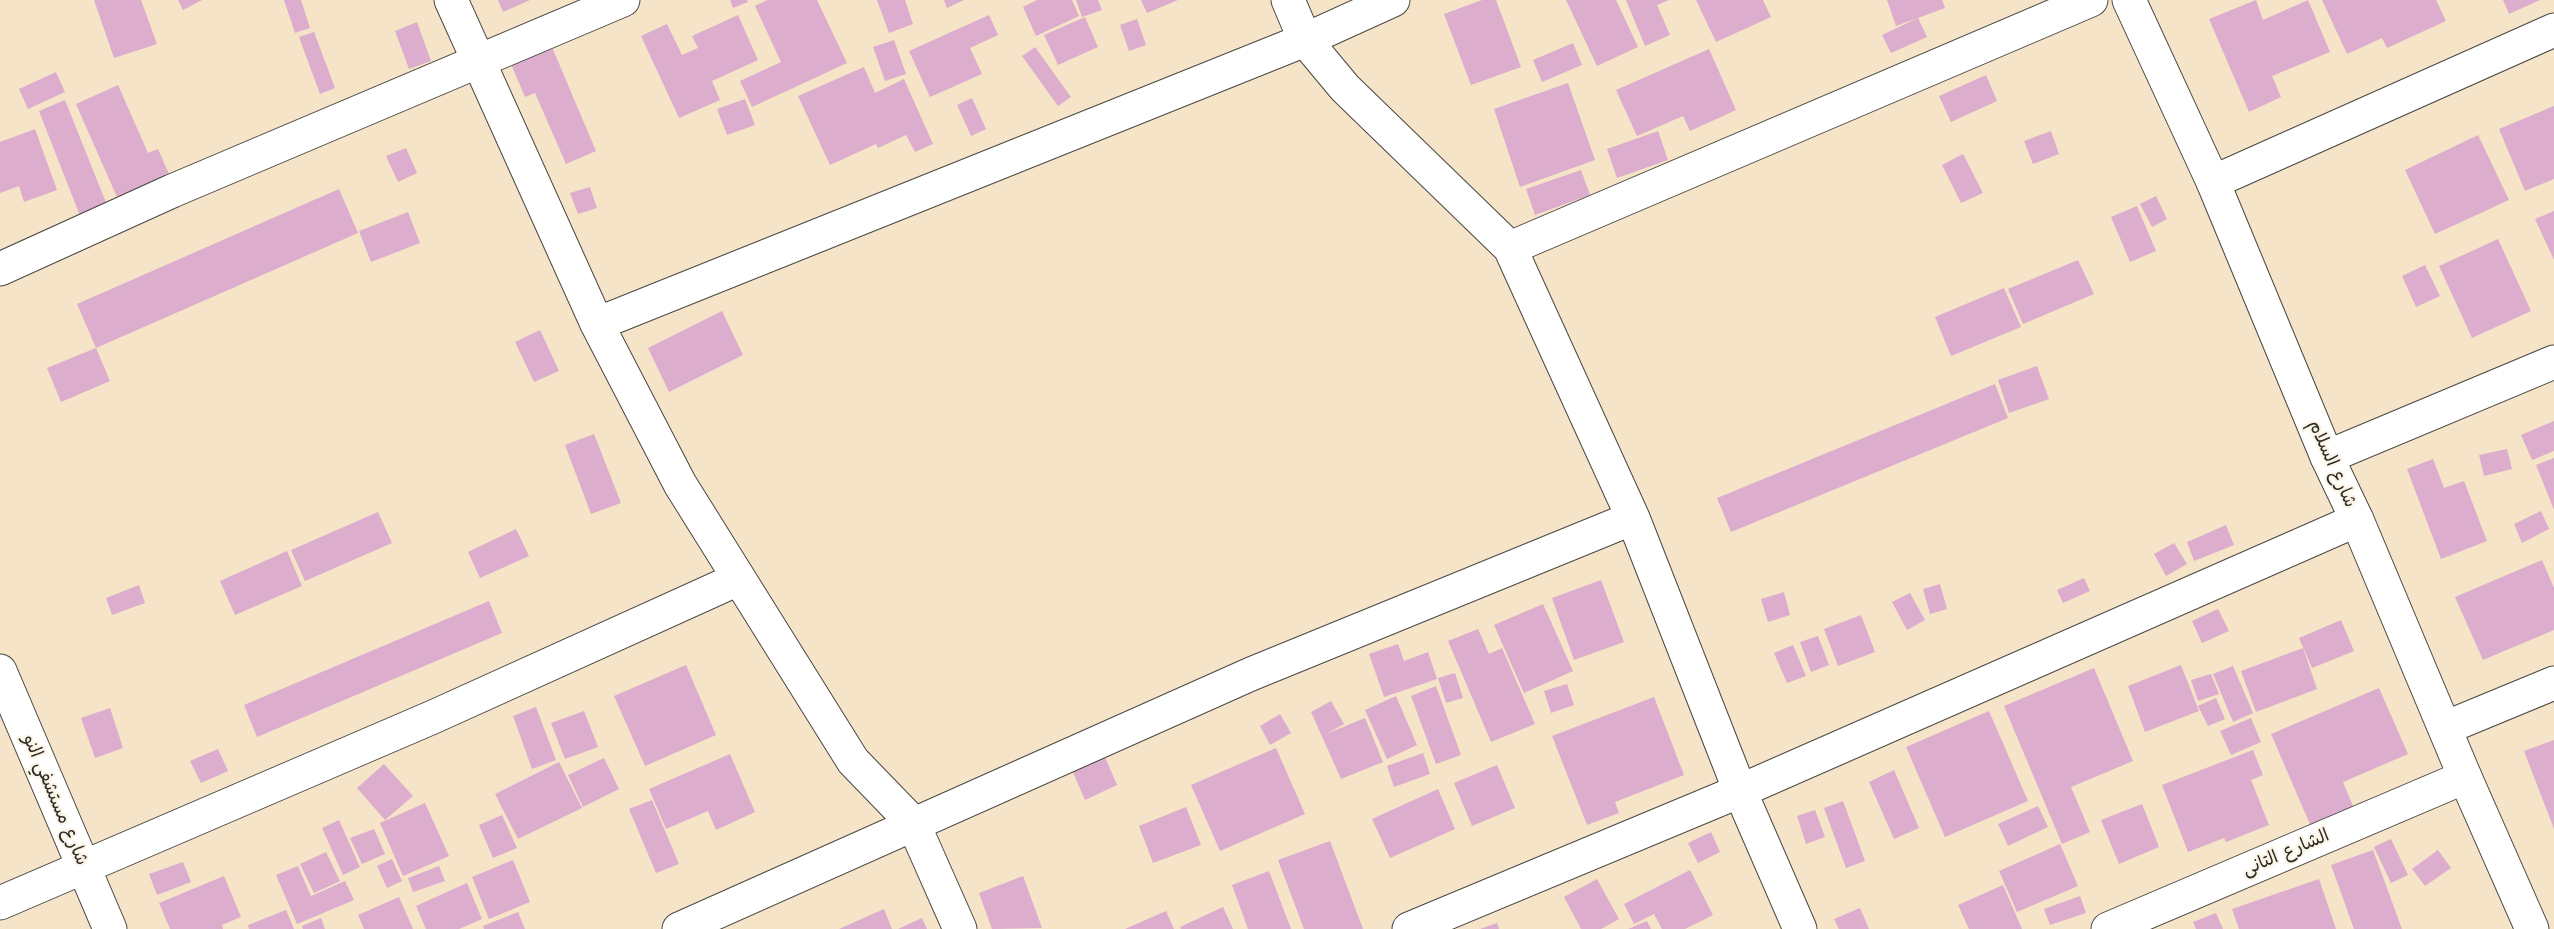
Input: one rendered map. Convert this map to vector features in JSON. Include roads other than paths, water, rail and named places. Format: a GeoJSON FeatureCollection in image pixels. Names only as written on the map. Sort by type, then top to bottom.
{"type":"FeatureCollection","features":[{"type":"Feature","properties":{"kind":"street"},"geometry":{"type":"LineString","coordinates":[[450,0],[597,324],[681,484],[853,762],[913,823],[960,929]]}},
{"type":"Feature","properties":{"kind":"street"},"geometry":{"type":"LineString","coordinates":[[0,269],[172,191],[623,0]]}},
{"type":"Feature","properties":{"kind":"street"},"geometry":{"type":"LineString","coordinates":[[1288,0],[1305,40],[1344,88],[1510,248],[1633,518],[1740,791],[1800,929]]}},
{"type":"Feature","properties":{"kind":"street"},"geometry":{"type":"LineString","coordinates":[[597,324],[1305,40],[1393,0]]}},
{"type":"Feature","properties":{"kind":"street"},"geometry":{"type":"LineString","coordinates":[[1510,248],[2091,0]]}},
{"type":"Feature","properties":{"kind":"street","name":"شارع السلام"},"geometry":{"type":"LineString","coordinates":[[2129,0],[2213,182],[2327,457],[2357,520],[2465,777],[2532,929]]}},
{"type":"Feature","properties":{"kind":"street"},"geometry":{"type":"LineString","coordinates":[[2213,182],[2554,30]]}},
{"type":"Feature","properties":{"kind":"street"},"geometry":{"type":"LineString","coordinates":[[2327,457],[2554,362]]}},
{"type":"Feature","properties":{"kind":"street"},"geometry":{"type":"LineString","coordinates":[[679,929],[1251,674],[1633,518]]}},
{"type":"Feature","properties":{"kind":"street"},"geometry":{"type":"LineString","coordinates":[[1408,929],[1740,791],[2357,520]]}},
{"type":"Feature","properties":{"kind":"street"},"geometry":{"type":"LineString","coordinates":[[0,903],[434,717],[738,579]]}},
{"type":"Feature","properties":{"kind":"street","name":"شارع مستشفي النو"},"geometry":{"type":"LineString","coordinates":[[0,671],[110,929]]}},
{"type":"Feature","properties":{"kind":"street"},"geometry":{"type":"LineString","coordinates":[[2445,728],[2554,683]]}},
{"type":"Feature","properties":{"kind":"street","name":"الشارع التانى"},"geometry":{"type":"LineString","coordinates":[[2108,929],[2465,777]]}}]}
